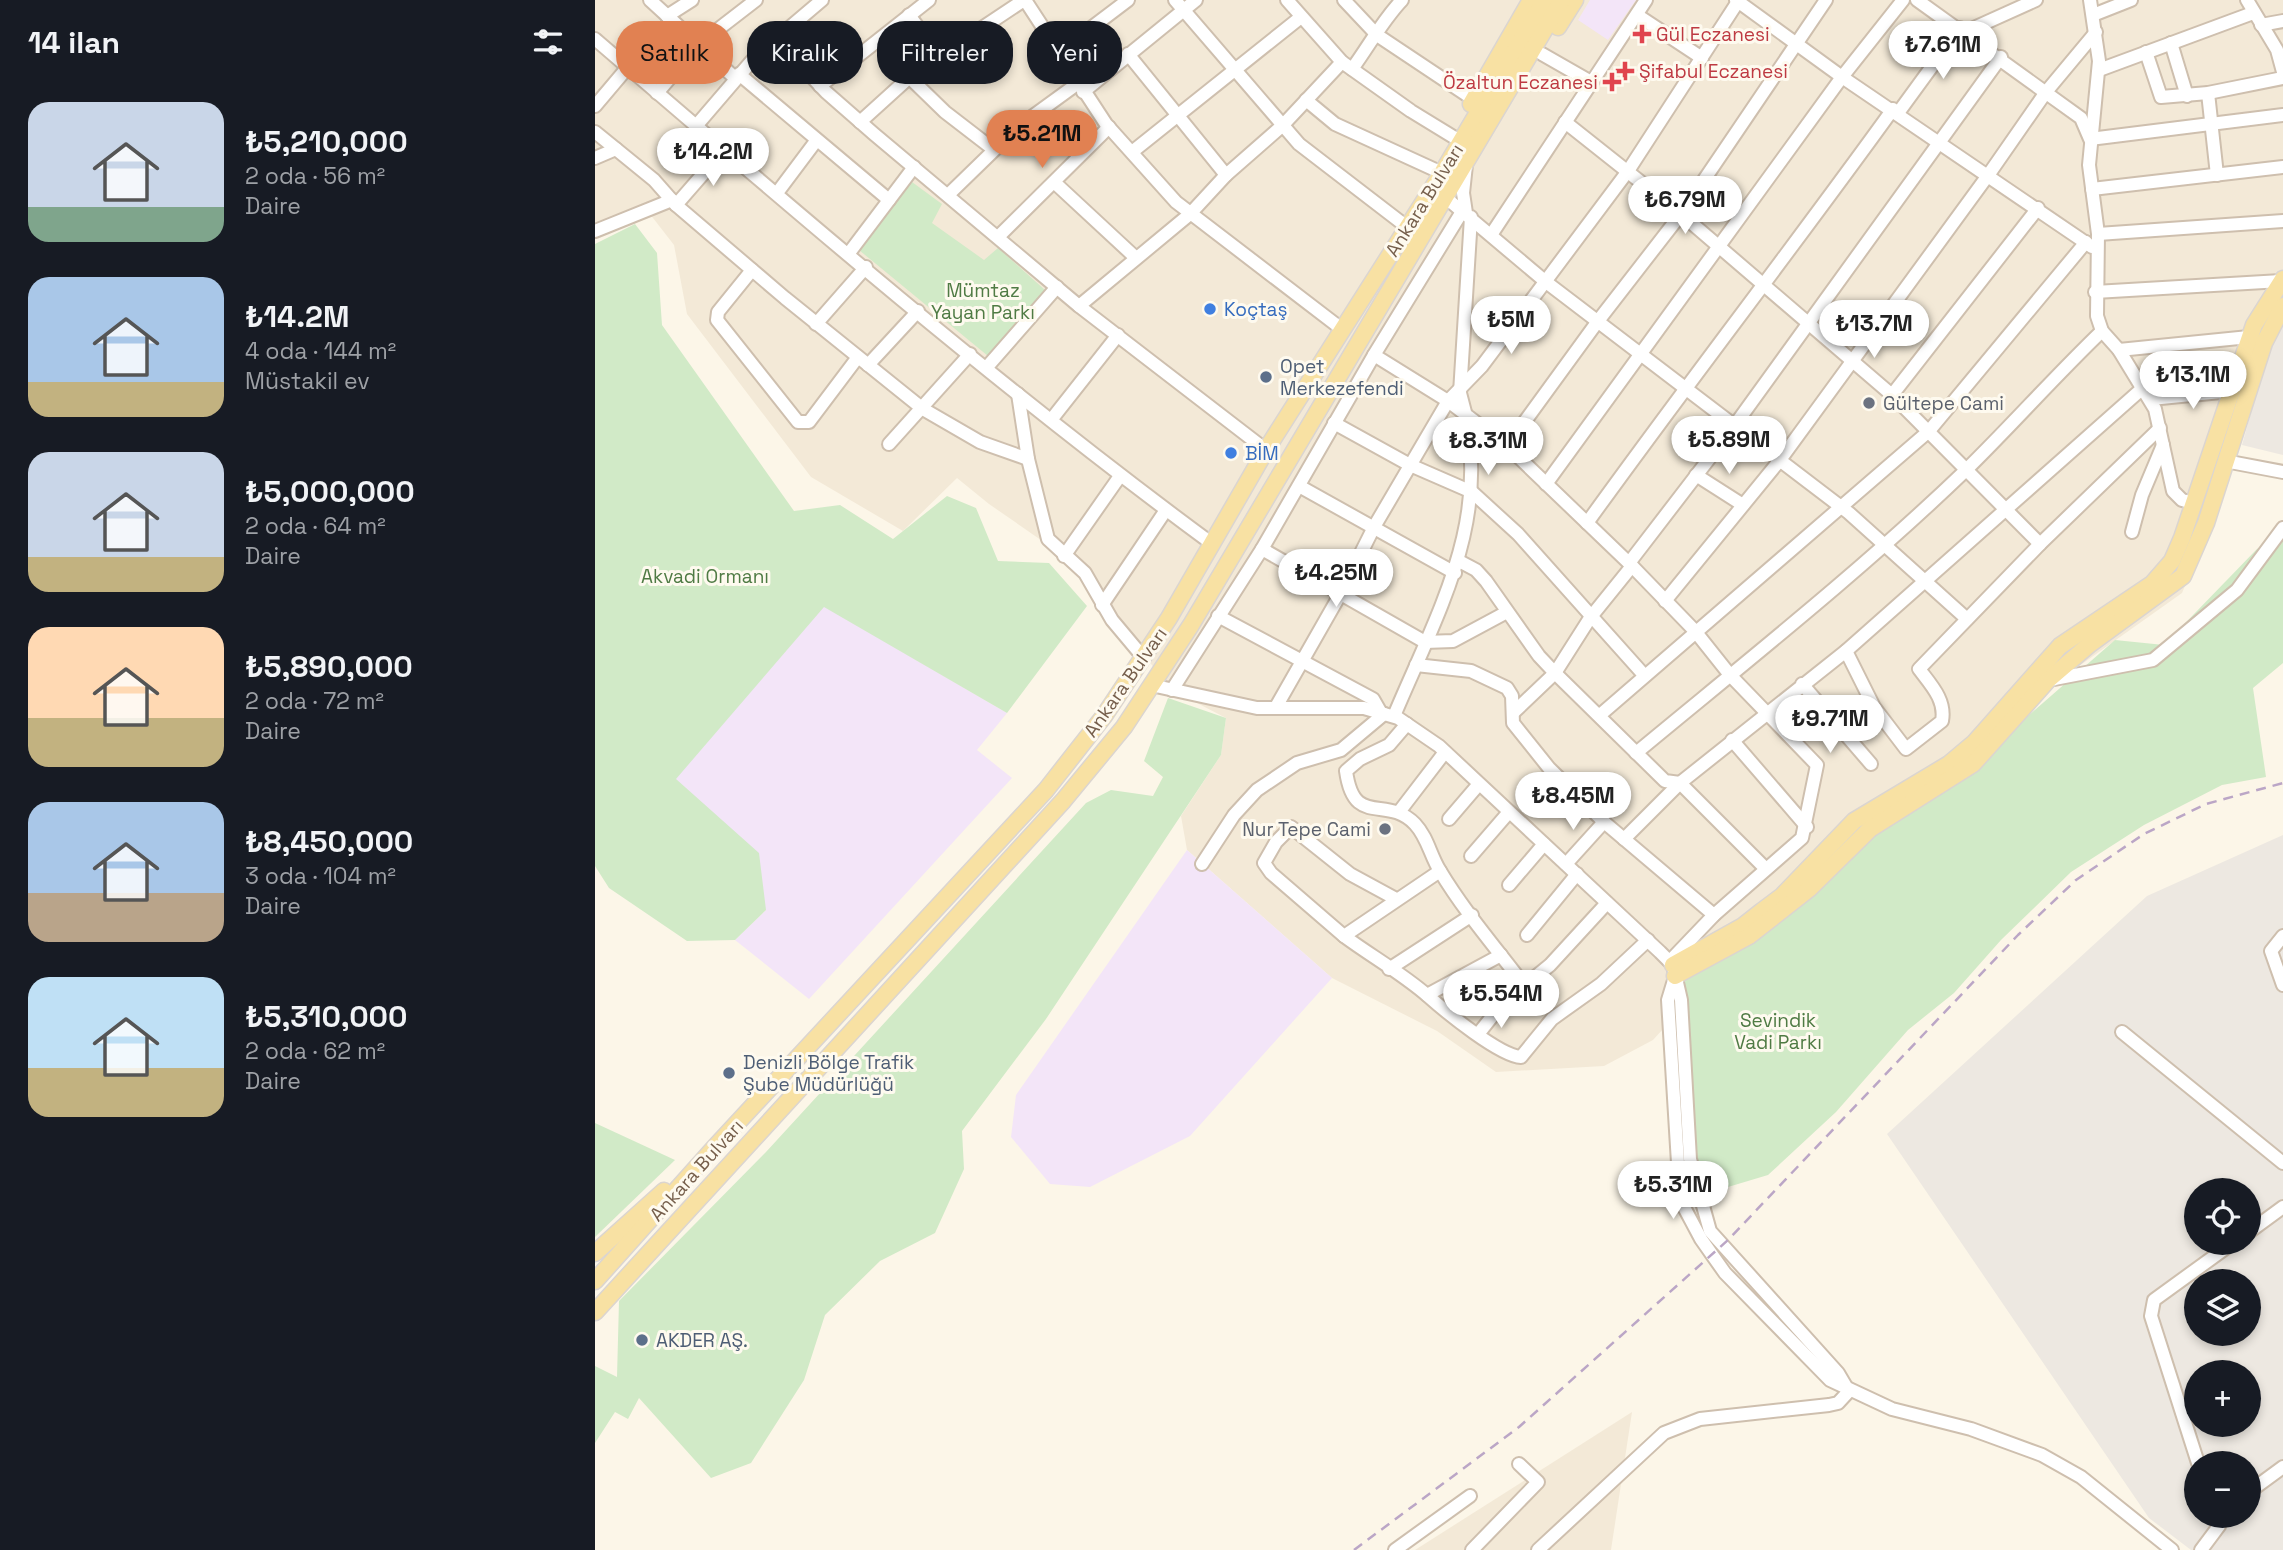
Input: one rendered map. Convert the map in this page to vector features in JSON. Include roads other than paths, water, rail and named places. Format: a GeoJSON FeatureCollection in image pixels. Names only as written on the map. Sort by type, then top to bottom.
{"type":"FeatureCollection","features":[{"type":"Feature","properties":{"kind":"main road"},"geometry":{"type":"LineString","coordinates":[[1460,141],[1465,114],[1531,0]]}},
{"type":"Feature","properties":{"kind":"main road","name":"Ankara Bulvarı"},"geometry":{"type":"LineString","coordinates":[[595,1281],[714,1148],[1046,790],[1104,716],[1143,657],[1266,450],[1442,173],[1545,0]]}},
{"type":"Feature","properties":{"kind":"main road","name":"Ankara Bulvarı"},"geometry":{"type":"LineString","coordinates":[[595,1311],[1063,801],[1124,727],[1198,614],[1562,0]]}},
{"type":"Feature","properties":{"kind":"main road"},"geometry":{"type":"LineString","coordinates":[[1466,162],[1493,130],[1575,0]]}},
{"type":"Feature","properties":{"kind":"main road"},"geometry":{"type":"LineString","coordinates":[[1673,968],[1743,926],[1782,896],[1854,821],[1940,770],[1974,743],[2060,646],[2130,600],[2166,569],[2182,538],[2249,337],[2282,280]]}},
{"type":"Feature","properties":{"kind":"main road"},"geometry":{"type":"LineString","coordinates":[[1673,968],[1749,936],[1809,889],[1870,829],[1973,764],[2048,680],[2090,644],[2183,576],[2206,523],[2264,343],[2283,306]]}},
{"type":"Feature","properties":{"kind":"main road"},"geometry":{"type":"LineString","coordinates":[[595,1253],[714,1148]]}},
{"type":"Feature","properties":{"kind":"street"},"geometry":{"type":"LineString","coordinates":[[650,0],[673,21]]}},
{"type":"Feature","properties":{"kind":"street"},"geometry":{"type":"LineString","coordinates":[[667,16],[692,0]]}},
{"type":"Feature","properties":{"kind":"street"},"geometry":{"type":"LineString","coordinates":[[729,21],[756,0]]}},
{"type":"Feature","properties":{"kind":"street"},"geometry":{"type":"LineString","coordinates":[[799,21],[822,0]]}},
{"type":"Feature","properties":{"kind":"street"},"geometry":{"type":"LineString","coordinates":[[929,0],[820,86],[1079,306],[1266,450]]}},
{"type":"Feature","properties":{"kind":"street"},"geometry":{"type":"LineString","coordinates":[[992,21],[1024,0],[1037,21]]}},
{"type":"Feature","properties":{"kind":"street"},"geometry":{"type":"LineString","coordinates":[[1100,21],[1128,0]]}},
{"type":"Feature","properties":{"kind":"street"},"geometry":{"type":"LineString","coordinates":[[948,195],[993,149],[1048,103],[1080,88],[1128,54],[1180,5],[1196,0]]}},
{"type":"Feature","properties":{"kind":"street"},"geometry":{"type":"LineString","coordinates":[[1287,0],[1347,66],[1460,141]]}},
{"type":"Feature","properties":{"kind":"street"},"geometry":{"type":"LineString","coordinates":[[1344,0],[1377,35],[1473,99]]}},
{"type":"Feature","properties":{"kind":"street"},"geometry":{"type":"LineString","coordinates":[[1079,306],[1190,214],[1226,175],[1283,125],[1306,100],[1347,66],[1377,35],[1383,20],[1402,0]]}},
{"type":"Feature","properties":{"kind":"street"},"geometry":{"type":"LineString","coordinates":[[1491,235],[1646,0]]}},
{"type":"Feature","properties":{"kind":"street"},"geometry":{"type":"LineString","coordinates":[[1507,446],[1598,321],[1681,214],[1826,0]]}},
{"type":"Feature","properties":{"kind":"street"},"geometry":{"type":"LineString","coordinates":[[1546,484],[1842,77],[1903,0]]}},
{"type":"Feature","properties":{"kind":"street"},"geometry":{"type":"LineString","coordinates":[[1917,0],[2001,57],[2081,118],[2089,139]]}},
{"type":"Feature","properties":{"kind":"street"},"geometry":{"type":"LineString","coordinates":[[1587,523],[1685,387],[1765,286],[1895,111],[1963,30],[2036,0]]}},
{"type":"Feature","properties":{"kind":"street"},"geometry":{"type":"LineString","coordinates":[[2089,0],[2097,32],[2099,70],[2089,139],[2098,234],[2095,292],[2097,316],[2102,331],[2119,350],[2151,399],[2173,491],[2182,500],[2194,503]]}},
{"type":"Feature","properties":{"kind":"street"},"geometry":{"type":"LineString","coordinates":[[2093,15],[2131,0]]}},
{"type":"Feature","properties":{"kind":"street"},"geometry":{"type":"LineString","coordinates":[[2247,0],[2277,50],[2283,72]]}},
{"type":"Feature","properties":{"kind":"street"},"geometry":{"type":"LineString","coordinates":[[1276,708],[1341,593],[1374,527],[1448,401],[1482,366],[1628,171],[1738,1],[1842,77],[1941,141],[2097,252]]}},
{"type":"Feature","properties":{"kind":"street"},"geometry":{"type":"LineString","coordinates":[[1180,5],[1233,70],[1309,152],[1407,228]]}},
{"type":"Feature","properties":{"kind":"street"},"geometry":{"type":"LineString","coordinates":[[909,15],[914,21]]}},
{"type":"Feature","properties":{"kind":"street"},"geometry":{"type":"LineString","coordinates":[[1637,15],[1702,58]]}},
{"type":"Feature","properties":{"kind":"street"},"geometry":{"type":"LineString","coordinates":[[1132,152],[1177,113],[1301,17]]}},
{"type":"Feature","properties":{"kind":"street"},"geometry":{"type":"LineString","coordinates":[[2099,70],[2171,43],[2257,19],[2283,21]]}},
{"type":"Feature","properties":{"kind":"street"},"geometry":{"type":"LineString","coordinates":[[1665,601],[1780,460],[2046,92],[2097,32]]}},
{"type":"Feature","properties":{"kind":"street"},"geometry":{"type":"LineString","coordinates":[[595,39],[616,57]]}},
{"type":"Feature","properties":{"kind":"street"},"geometry":{"type":"LineString","coordinates":[[2171,43],[2187,96]]}},
{"type":"Feature","properties":{"kind":"street"},"geometry":{"type":"LineString","coordinates":[[2146,52],[2161,97],[2208,93],[2283,78]]}},
{"type":"Feature","properties":{"kind":"street"},"geometry":{"type":"LineString","coordinates":[[1128,54],[1226,175]]}},
{"type":"Feature","properties":{"kind":"street"},"geometry":{"type":"LineString","coordinates":[[1542,54],[1591,82]]}},
{"type":"Feature","properties":{"kind":"street"},"geometry":{"type":"LineString","coordinates":[[1513,713],[1555,673],[1590,618],[1735,425],[2001,57]]}},
{"type":"Feature","properties":{"kind":"street"},"geometry":{"type":"LineString","coordinates":[[696,126],[747,65]]}},
{"type":"Feature","properties":{"kind":"street"},"geometry":{"type":"LineString","coordinates":[[733,73],[889,200]]}},
{"type":"Feature","properties":{"kind":"street"},"geometry":{"type":"LineString","coordinates":[[595,106],[599,88],[616,76]]}},
{"type":"Feature","properties":{"kind":"street"},"geometry":{"type":"LineString","coordinates":[[647,84],[986,368],[1120,475],[1211,543]]}},
{"type":"Feature","properties":{"kind":"street"},"geometry":{"type":"LineString","coordinates":[[657,93],[665,84]]}},
{"type":"Feature","properties":{"kind":"street"},"geometry":{"type":"LineString","coordinates":[[860,122],[901,84]]}},
{"type":"Feature","properties":{"kind":"street"},"geometry":{"type":"LineString","coordinates":[[916,84],[945,112],[993,149]]}},
{"type":"Feature","properties":{"kind":"street"},"geometry":{"type":"LineString","coordinates":[[1077,84],[1109,127],[1190,214],[1343,330]]}},
{"type":"Feature","properties":{"kind":"street"},"geometry":{"type":"LineString","coordinates":[[2208,93],[2217,175]]}},
{"type":"Feature","properties":{"kind":"street"},"geometry":{"type":"LineString","coordinates":[[1306,100],[1335,124],[1442,173]]}},
{"type":"Feature","properties":{"kind":"street"},"geometry":{"type":"LineString","coordinates":[[2089,139],[2283,115]]}},
{"type":"Feature","properties":{"kind":"street"},"geometry":{"type":"LineString","coordinates":[[1565,122],[1681,214],[1892,395],[2040,544]]}},
{"type":"Feature","properties":{"kind":"street"},"geometry":{"type":"LineString","coordinates":[[999,236],[1109,127]]}},
{"type":"Feature","properties":{"kind":"street"},"geometry":{"type":"LineString","coordinates":[[595,132],[654,180],[674,202],[752,270],[923,409],[980,442],[1028,459]]}},
{"type":"Feature","properties":{"kind":"street"},"geometry":{"type":"LineString","coordinates":[[777,193],[815,141]]}},
{"type":"Feature","properties":{"kind":"street"},"geometry":{"type":"LineString","coordinates":[[595,158],[615,149]]}},
{"type":"Feature","properties":{"kind":"street"},"geometry":{"type":"LineString","coordinates":[[595,231],[674,202],[724,150]]}},
{"type":"Feature","properties":{"kind":"street","name":"Ankara Bulvarı"},"geometry":{"type":"LineString","coordinates":[[1386,714],[1416,665],[1457,567],[1472,492],[1467,416],[1461,388],[1467,213],[1463,193],[1466,162]]}},
{"type":"Feature","properties":{"kind":"street"},"geometry":{"type":"LineString","coordinates":[[849,253],[914,167]]}},
{"type":"Feature","properties":{"kind":"street"},"geometry":{"type":"LineString","coordinates":[[2092,189],[2283,167]]}},
{"type":"Feature","properties":{"kind":"street"},"geometry":{"type":"LineString","coordinates":[[1053,182],[1136,258]]}},
{"type":"Feature","properties":{"kind":"street"},"geometry":{"type":"LineString","coordinates":[[1445,197],[1546,282],[1843,508],[1967,619]]}},
{"type":"Feature","properties":{"kind":"street"},"geometry":{"type":"LineString","coordinates":[[1892,395],[2038,208]]}},
{"type":"Feature","properties":{"kind":"street"},"geometry":{"type":"LineString","coordinates":[[1173,690],[1262,549],[1374,355],[1467,213]]}},
{"type":"Feature","properties":{"kind":"street"},"geometry":{"type":"LineString","coordinates":[[2098,234],[2283,221]]}},
{"type":"Feature","properties":{"kind":"street"},"geometry":{"type":"LineString","coordinates":[[1600,715],[1929,431],[2086,242]]}},
{"type":"Feature","properties":{"kind":"street"},"geometry":{"type":"LineString","coordinates":[[816,324],[866,267]]}},
{"type":"Feature","properties":{"kind":"street"},"geometry":{"type":"LineString","coordinates":[[752,270],[718,312],[717,320],[798,422],[809,422],[863,361],[918,311]]}},
{"type":"Feature","properties":{"kind":"street"},"geometry":{"type":"LineString","coordinates":[[2095,292],[2282,280]]}},
{"type":"Feature","properties":{"kind":"street"},"geometry":{"type":"LineString","coordinates":[[986,368],[1057,287]]}},
{"type":"Feature","properties":{"kind":"street"},"geometry":{"type":"LineString","coordinates":[[1636,754],[1886,544],[1966,470],[2049,382],[2102,331]]}},
{"type":"Feature","properties":{"kind":"street"},"geometry":{"type":"LineString","coordinates":[[1051,420],[1118,335]]}},
{"type":"Feature","properties":{"kind":"street"},"geometry":{"type":"LineString","coordinates":[[2119,350],[2249,337]]}},
{"type":"Feature","properties":{"kind":"street"},"geometry":{"type":"LineString","coordinates":[[889,444],[970,354]]}},
{"type":"Feature","properties":{"kind":"street"},"geometry":{"type":"LineString","coordinates":[[1374,355],[1448,401],[1507,446],[1631,564],[1695,631],[1730,675],[1817,765],[1807,827],[1801,838],[1714,915],[1673,968],[1668,1000],[1678,1163],[1685,1209],[1701,1239],[1725,1273],[1830,1380],[1892,1409],[1971,1429],[2042,1455],[2081,1477],[2172,1550]]}},
{"type":"Feature","properties":{"kind":"street"},"geometry":{"type":"LineString","coordinates":[[1624,839],[1680,783],[1765,712],[1846,650],[2144,387]]}},
{"type":"Feature","properties":{"kind":"street"},"geometry":{"type":"LineString","coordinates":[[2151,399],[2231,391]]}},
{"type":"Feature","properties":{"kind":"street"},"geometry":{"type":"LineString","coordinates":[[1018,394],[1028,459],[1048,539],[1085,573],[1102,605],[1143,657]]}},
{"type":"Feature","properties":{"kind":"street"},"geometry":{"type":"LineString","coordinates":[[1334,423],[1410,464],[1472,492],[1518,534],[1590,618],[1644,675]]}},
{"type":"Feature","properties":{"kind":"street"},"geometry":{"type":"LineString","coordinates":[[1846,650],[1874,707],[1906,749],[1942,721],[1944,711],[1942,702],[1919,668],[2040,544],[2160,428]]}},
{"type":"Feature","properties":{"kind":"street"},"geometry":{"type":"LineString","coordinates":[[2132,533],[2143,495],[2163,444]]}},
{"type":"Feature","properties":{"kind":"street"},"geometry":{"type":"LineString","coordinates":[[2225,461],[2283,472]]}},
{"type":"Feature","properties":{"kind":"street"},"geometry":{"type":"LineString","coordinates":[[1064,556],[1120,475]]}},
{"type":"Feature","properties":{"kind":"street"},"geometry":{"type":"LineString","coordinates":[[1696,475],[1743,505]]}},
{"type":"Feature","properties":{"kind":"street"},"geometry":{"type":"LineString","coordinates":[[1299,486],[1374,527],[1457,567],[1476,570],[1555,673],[1665,781],[1680,783],[1766,869]]}},
{"type":"Feature","properties":{"kind":"street"},"geometry":{"type":"LineString","coordinates":[[1102,605],[1166,510]]}},
{"type":"Feature","properties":{"kind":"street"},"geometry":{"type":"LineString","coordinates":[[2048,680],[2153,660],[2237,590],[2283,528]]}},
{"type":"Feature","properties":{"kind":"street"},"geometry":{"type":"LineString","coordinates":[[1262,549],[1425,642],[1453,640],[1507,612]]}},
{"type":"Feature","properties":{"kind":"street"},"geometry":{"type":"LineString","coordinates":[[1218,616],[1373,699],[1386,714]]}},
{"type":"Feature","properties":{"kind":"street"},"geometry":{"type":"LineString","coordinates":[[1416,665],[1471,671],[1507,688],[1512,696],[1513,723],[1521,737],[1604,822],[1714,915]]}},
{"type":"Feature","properties":{"kind":"street"},"geometry":{"type":"LineString","coordinates":[[1802,684],[1871,764]]}},
{"type":"Feature","properties":{"kind":"street"},"geometry":{"type":"LineString","coordinates":[[1151,685],[1223,702],[1276,708],[1364,708],[1407,724],[1445,751],[1648,940],[1673,968]]}},
{"type":"Feature","properties":{"kind":"street"},"geometry":{"type":"LineString","coordinates":[[1202,864],[1234,815],[1257,790],[1297,763],[1341,750],[1386,714]]}},
{"type":"Feature","properties":{"kind":"street"},"geometry":{"type":"LineString","coordinates":[[1407,724],[1389,745],[1360,759],[1346,771],[1348,786],[1356,803],[1364,808],[1399,812],[1425,835],[1440,871],[1524,985]]}},
{"type":"Feature","properties":{"kind":"street"},"geometry":{"type":"LineString","coordinates":[[1732,740],[1807,827]]}},
{"type":"Feature","properties":{"kind":"street"},"geometry":{"type":"LineString","coordinates":[[1399,812],[1445,751]]}},
{"type":"Feature","properties":{"kind":"street"},"geometry":{"type":"LineString","coordinates":[[1449,819],[1479,784]]}},
{"type":"Feature","properties":{"kind":"street"},"geometry":{"type":"LineString","coordinates":[[1471,856],[1509,812]]}},
{"type":"Feature","properties":{"kind":"street"},"geometry":{"type":"LineString","coordinates":[[1566,864],[1604,822]]}},
{"type":"Feature","properties":{"kind":"street"},"geometry":{"type":"LineString","coordinates":[[1396,899],[1350,874],[1291,827],[1276,842],[1264,863],[1293,894],[1344,936],[1427,995],[1455,1020],[1479,1033],[1507,1055],[1521,1057],[1552,1019],[1601,984],[1648,940]]}},
{"type":"Feature","properties":{"kind":"street"},"geometry":{"type":"LineString","coordinates":[[1509,885],[1544,844]]}},
{"type":"Feature","properties":{"kind":"street"},"geometry":{"type":"LineString","coordinates":[[1344,936],[1440,871]]}},
{"type":"Feature","properties":{"kind":"street"},"geometry":{"type":"LineString","coordinates":[[1527,935],[1577,874]]}},
{"type":"Feature","properties":{"kind":"street"},"geometry":{"type":"LineString","coordinates":[[1479,1033],[1501,1004],[1550,965],[1607,903]]}},
{"type":"Feature","properties":{"kind":"street"},"geometry":{"type":"LineString","coordinates":[[1389,969],[1472,915]]}},
{"type":"Feature","properties":{"kind":"street"},"geometry":{"type":"LineString","coordinates":[[2283,936],[2271,951],[2283,985]]}},
{"type":"Feature","properties":{"kind":"street"},"geometry":{"type":"LineString","coordinates":[[1427,995],[1501,955]]}},
{"type":"Feature","properties":{"kind":"street"},"geometry":{"type":"LineString","coordinates":[[2122,1032],[2283,1163]]}},
{"type":"Feature","properties":{"kind":"street"},"geometry":{"type":"LineString","coordinates":[[2261,1223],[2283,1207]]}},
{"type":"Feature","properties":{"kind":"street"},"geometry":{"type":"LineString","coordinates":[[2195,1451],[2151,1316],[2154,1300],[2216,1255]]}},
{"type":"Feature","properties":{"kind":"street"},"geometry":{"type":"LineString","coordinates":[[1538,1550],[1664,1433],[1700,1419],[1838,1403],[1849,1390]]}},
{"type":"Feature","properties":{"kind":"street"},"geometry":{"type":"LineString","coordinates":[[1472,1550],[1538,1482],[1519,1464]]}},
{"type":"Feature","properties":{"kind":"street"},"geometry":{"type":"LineString","coordinates":[[2261,1483],[2283,1467]]}},
{"type":"Feature","properties":{"kind":"street"},"geometry":{"type":"LineString","coordinates":[[1395,1550],[1470,1496]]}},
{"type":"Feature","properties":{"kind":"street"},"geometry":{"type":"LineString","coordinates":[[2201,1550],[2214,1528]]}},
{"type":"Feature","properties":{"kind":"railway"},"geometry":{"type":"LineString","coordinates":[[1354,1550],[1519,1427],[1728,1240],[2018,935],[2076,880],[2144,834],[2206,804],[2283,783]]}},
{"type":"Feature","properties":{"kind":"place","name":"Gül Eczanesi"},"geometry":{"type":"Point","coordinates":[1642,34]}},
{"type":"Feature","properties":{"kind":"place","name":"Şifabul Eczanesi"},"geometry":{"type":"Point","coordinates":[1625,71]}},
{"type":"Feature","properties":{"kind":"place","name":"Özaltun Eczanesi"},"geometry":{"type":"Point","coordinates":[1612,82]}},
{"type":"Feature","properties":{"kind":"place","name":"Koçtaş"},"geometry":{"type":"Point","coordinates":[1210,309]}},
{"type":"Feature","properties":{"kind":"place","name":"Opet Merkezefendi"},"geometry":{"type":"Point","coordinates":[1266,377]}},
{"type":"Feature","properties":{"kind":"place","name":"Gültepe Cami"},"geometry":{"type":"Point","coordinates":[1869,403]}},
{"type":"Feature","properties":{"kind":"place","name":"BİM"},"geometry":{"type":"Point","coordinates":[1231,453]}},
{"type":"Feature","properties":{"kind":"place","name":"Nur Tepe Cami"},"geometry":{"type":"Point","coordinates":[1385,829]}},
{"type":"Feature","properties":{"kind":"place","name":"Denizli Bölge Trafik Şube Müdürlüğü"},"geometry":{"type":"Point","coordinates":[729,1073]}},
{"type":"Feature","properties":{"kind":"place","name":"AKDER AŞ."},"geometry":{"type":"Point","coordinates":[642,1340]}},
{"type":"Feature","properties":{"kind":"park label","name":"Mümtaz Yayan Parkı"},"geometry":{"type":"Point","coordinates":[983,301]}},
{"type":"Feature","properties":{"kind":"park label","name":"Akvadi Ormanı"},"geometry":{"type":"Point","coordinates":[705,576]}},
{"type":"Feature","properties":{"kind":"park label","name":"Sevindik Vadi Parkı"},"geometry":{"type":"Point","coordinates":[1778,1031]}}]}
